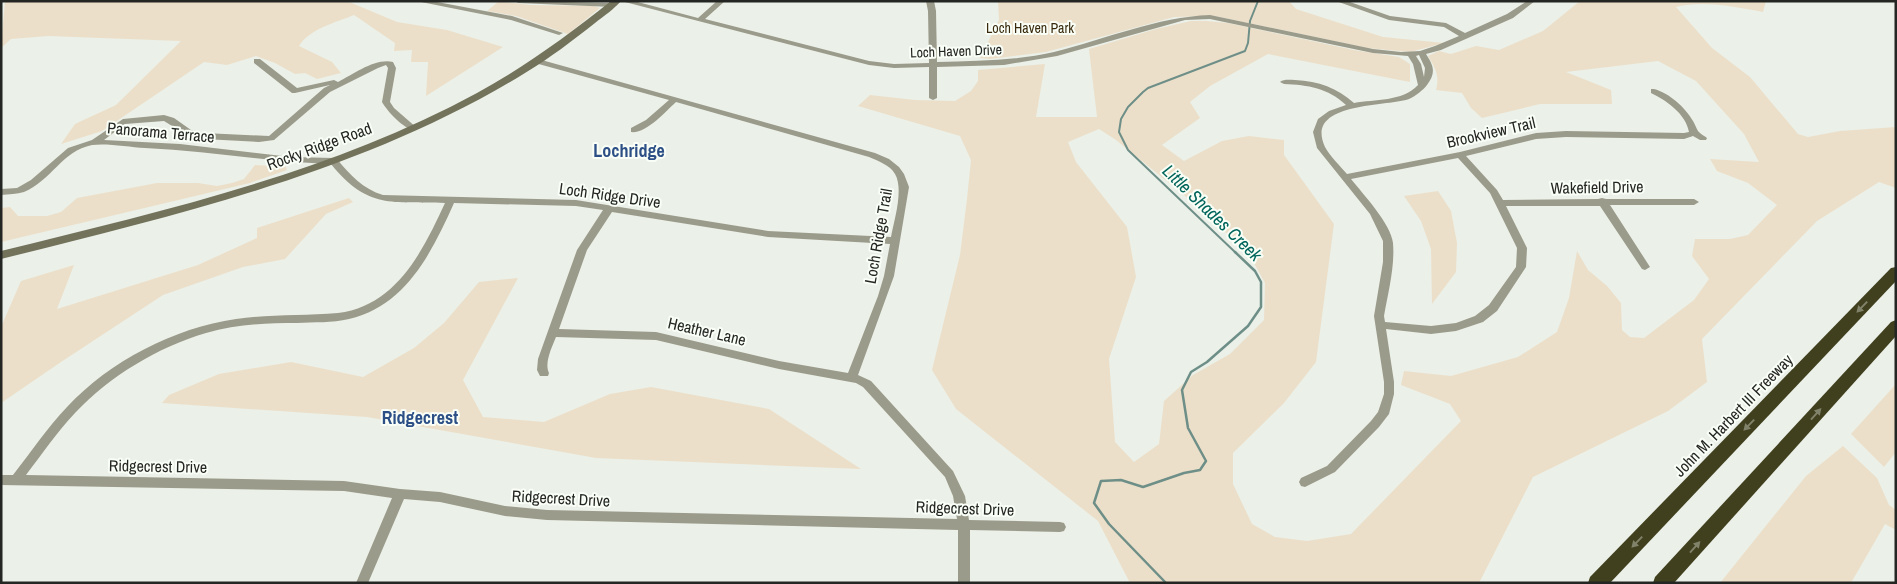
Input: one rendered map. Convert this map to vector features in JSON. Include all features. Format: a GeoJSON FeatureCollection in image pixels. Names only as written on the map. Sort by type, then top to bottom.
{"type":"FeatureCollection","features":[{"type":"Feature","properties":{"kind":"highway","name":"John M. Harbert III Freeway"},"geometry":{"type":"LineString","coordinates":[[1597,583],[1896,272]]}},
{"type":"Feature","properties":{"kind":"highway"},"geometry":{"type":"LineString","coordinates":[[1662,583],[1896,326]]}},
{"type":"Feature","properties":{"kind":"main road","name":"Rocky Ridge Road"},"geometry":{"type":"LineString","coordinates":[[1,254],[172,213],[334,161],[413,128],[472,100],[576,36],[615,3]]}},
{"type":"Feature","properties":{"kind":"street"},"geometry":{"type":"LineString","coordinates":[[419,1],[512,18],[559,33]]}},
{"type":"Feature","properties":{"kind":"street"},"geometry":{"type":"LineString","coordinates":[[518,1],[615,3]]}},
{"type":"Feature","properties":{"kind":"street","name":"Loch Haven Drive"},"geometry":{"type":"LineString","coordinates":[[624,1],[885,66],[988,65],[1054,54],[1186,18],[1210,17],[1373,51],[1421,53],[1438,48],[1510,16],[1532,1]]}},
{"type":"Feature","properties":{"kind":"street"},"geometry":{"type":"LineString","coordinates":[[700,20],[722,1]]}},
{"type":"Feature","properties":{"kind":"street"},"geometry":{"type":"LineString","coordinates":[[930,1],[932,11],[933,98]]}},
{"type":"Feature","properties":{"kind":"street"},"geometry":{"type":"LineString","coordinates":[[1339,1],[1389,18],[1446,26],[1464,36]]}},
{"type":"Feature","properties":{"kind":"street"},"geometry":{"type":"LineString","coordinates":[[1304,482],[1331,469],[1375,424],[1383,414],[1387,404],[1389,382],[1380,325],[1380,308],[1389,246],[1380,220],[1324,153],[1317,136],[1318,126],[1323,118],[1332,112],[1352,106],[1400,100],[1413,94],[1422,86],[1431,72],[1428,62],[1421,53]]}},
{"type":"Feature","properties":{"kind":"street"},"geometry":{"type":"LineString","coordinates":[[1411,54],[1417,64],[1422,86]]}},
{"type":"Feature","properties":{"kind":"street"},"geometry":{"type":"LineString","coordinates":[[258,61],[295,91],[354,76]]}},
{"type":"Feature","properties":{"kind":"street","name":"Loch Ridge Trail"},"geometry":{"type":"LineString","coordinates":[[538,61],[872,155],[886,161],[896,169],[903,181],[896,241],[883,296],[852,377]]}},
{"type":"Feature","properties":{"kind":"street"},"geometry":{"type":"LineString","coordinates":[[95,142],[124,122],[164,118],[172,120],[188,132],[204,136],[258,140],[271,138],[327,90],[375,66],[386,63],[390,64],[392,68],[386,102],[391,110],[413,128]]}},
{"type":"Feature","properties":{"kind":"street"},"geometry":{"type":"LineString","coordinates":[[1284,82],[1304,82],[1329,88],[1352,106]]}},
{"type":"Feature","properties":{"kind":"street"},"geometry":{"type":"LineString","coordinates":[[1654,91],[1670,100],[1694,129],[1694,133],[1703,138]]}},
{"type":"Feature","properties":{"kind":"street"},"geometry":{"type":"LineString","coordinates":[[634,130],[649,122],[674,100]]}},
{"type":"Feature","properties":{"kind":"street","name":"Brookview Trail"},"geometry":{"type":"LineString","coordinates":[[1345,177],[1550,134],[1684,136],[1694,133]]}},
{"type":"Feature","properties":{"kind":"street","name":"Panorama Terrace"},"geometry":{"type":"LineString","coordinates":[[1,192],[25,188],[66,151],[82,143],[95,142],[180,147],[291,160],[334,161]]}},
{"type":"Feature","properties":{"kind":"street"},"geometry":{"type":"LineString","coordinates":[[1380,325],[1417,330],[1445,329],[1478,319],[1493,308],[1518,272],[1523,260],[1522,248],[1500,203],[1489,184],[1460,154]]}},
{"type":"Feature","properties":{"kind":"street","name":"Loch Ridge Drive"},"geometry":{"type":"LineString","coordinates":[[334,161],[352,184],[369,195],[383,198],[556,202],[610,208],[768,234],[896,241]]}},
{"type":"Feature","properties":{"kind":"street"},"geometry":{"type":"LineString","coordinates":[[16,480],[58,424],[95,387],[147,353],[198,332],[239,322],[341,316],[372,307],[388,298],[415,268],[451,199]]}},
{"type":"Feature","properties":{"kind":"street"},"geometry":{"type":"LineString","coordinates":[[1602,201],[1645,267]]}},
{"type":"Feature","properties":{"kind":"street","name":"Wakefield Drive"},"geometry":{"type":"LineString","coordinates":[[1500,203],[1694,202]]}},
{"type":"Feature","properties":{"kind":"street"},"geometry":{"type":"LineString","coordinates":[[544,373],[542,364],[582,250],[610,208]]}},
{"type":"Feature","properties":{"kind":"street","name":"Heather Lane"},"geometry":{"type":"LineString","coordinates":[[552,333],[656,336],[779,365],[852,377]]}},
{"type":"Feature","properties":{"kind":"street"},"geometry":{"type":"LineString","coordinates":[[852,377],[867,384],[949,474],[959,496],[964,524],[964,583]]}},
{"type":"Feature","properties":{"kind":"street","name":"Ridgecrest Drive"},"geometry":{"type":"LineString","coordinates":[[1,480],[344,486],[400,494],[440,497],[522,514],[1060,527]]}},
{"type":"Feature","properties":{"kind":"street"},"geometry":{"type":"LineString","coordinates":[[362,583],[400,494]]}},
{"type":"Feature","properties":{"kind":"green space"},"geometry":{"type":"Polygon","coordinates":[[[5,1],[347,1],[397,22],[447,30],[503,47],[426,96],[428,62],[411,62],[412,50],[394,51],[395,43],[354,15],[316,31],[309,35],[299,46],[332,62],[341,73],[317,79],[305,73],[295,74],[275,63],[256,56],[227,65],[204,62],[102,131],[61,144],[75,124],[116,105],[181,41],[48,36],[11,39],[1,48],[5,1]]]}},
{"type":"Feature","properties":{"kind":"green space"},"geometry":{"type":"Polygon","coordinates":[[[499,1],[530,5],[594,6],[600,8],[568,34],[516,16],[487,11],[499,1]]]}},
{"type":"Feature","properties":{"kind":"green space","name":"Loch Haven Park"},"geometry":{"type":"Polygon","coordinates":[[[998,1],[1289,1],[1296,9],[1383,37],[1444,43],[1410,52],[1367,48],[1215,16],[1174,17],[1046,52],[990,59],[980,58],[999,20],[998,1]]]}},
{"type":"Feature","properties":{"kind":"green space"},"geometry":{"type":"Polygon","coordinates":[[[1580,1],[1766,1],[1763,12],[1708,4],[1676,7],[1712,48],[1750,77],[1798,134],[1808,137],[1840,131],[1896,127],[1896,188],[1879,182],[1817,221],[1702,339],[1707,382],[1668,411],[1533,477],[1479,583],[1130,583],[1098,521],[956,409],[932,370],[960,255],[971,160],[960,136],[858,106],[870,95],[915,100],[955,101],[971,91],[978,81],[978,70],[1045,64],[1036,117],[1097,117],[1089,49],[1156,29],[1191,21],[1228,23],[1354,50],[1399,57],[1410,64],[1410,82],[1268,54],[1210,86],[1190,102],[1200,118],[1162,145],[1184,161],[1222,141],[1249,136],[1284,140],[1284,155],[1334,224],[1316,362],[1284,403],[1233,453],[1233,484],[1252,524],[1275,537],[1307,541],[1351,534],[1461,421],[1450,404],[1401,385],[1404,371],[1451,376],[1518,357],[1557,332],[1569,298],[1577,251],[1588,270],[1607,286],[1621,303],[1622,330],[1630,337],[1644,338],[1694,300],[1709,279],[1692,256],[1695,239],[1730,239],[1748,235],[1777,205],[1748,183],[1717,171],[1710,159],[1759,162],[1744,134],[1696,81],[1658,61],[1566,72],[1611,90],[1612,104],[1540,104],[1482,118],[1471,108],[1462,93],[1436,90],[1436,72],[1428,56],[1439,51],[1451,54],[1476,46],[1499,50],[1543,31],[1580,1]],[[1099,129],[1068,142],[1076,162],[1127,227],[1136,277],[1109,359],[1115,442],[1134,462],[1159,444],[1164,401],[1193,375],[1230,354],[1264,320],[1265,283],[1249,254],[1195,204],[1116,140],[1099,129]]]}},
{"type":"Feature","properties":{"kind":"green space"},"geometry":{"type":"Polygon","coordinates":[[[255,165],[286,167],[287,170],[250,183],[1,242],[1,208],[10,207],[18,216],[47,216],[61,212],[77,198],[157,183],[198,183],[217,186],[232,183],[244,179],[255,165]]]}},
{"type":"Feature","properties":{"kind":"green space"},"geometry":{"type":"Polygon","coordinates":[[[1438,191],[1451,211],[1457,243],[1456,272],[1432,304],[1431,249],[1421,221],[1404,196],[1438,191]]]}},
{"type":"Feature","properties":{"kind":"green space"},"geometry":{"type":"Polygon","coordinates":[[[349,198],[353,202],[326,214],[285,259],[243,267],[163,295],[1,403],[1,327],[21,281],[74,265],[57,309],[198,265],[257,238],[257,228],[349,198]]]}},
{"type":"Feature","properties":{"kind":"green space"},"geometry":{"type":"Polygon","coordinates":[[[518,278],[463,380],[483,417],[544,422],[610,394],[651,387],[769,409],[861,469],[596,458],[367,417],[162,403],[169,395],[219,374],[291,362],[363,377],[414,348],[444,323],[479,282],[518,278]]]}},
{"type":"Feature","properties":{"kind":"green space"},"geometry":{"type":"Polygon","coordinates":[[[1896,384],[1896,452],[1884,467],[1851,434],[1896,384]]]}},
{"type":"Feature","properties":{"kind":"green space"},"geometry":{"type":"Polygon","coordinates":[[[1843,446],[1877,478],[1889,505],[1896,510],[1896,530],[1885,524],[1851,583],[1720,583],[1806,476],[1843,446]]]}},
{"type":"Feature","properties":{"kind":"waterway","name":"Little Shades Creek"},"geometry":{"type":"LineString","coordinates":[[1236,253],[1128,150],[1119,132],[1121,119],[1128,107],[1148,88],[1245,51],[1248,43],[1250,21],[1258,1]]}},
{"type":"Feature","properties":{"kind":"waterway","name":"Little Shades Creek"},"geometry":{"type":"LineString","coordinates":[[1166,583],[1109,524],[1094,503],[1101,481],[1121,480],[1143,487],[1184,473],[1200,470],[1206,461],[1188,428],[1182,390],[1191,372],[1207,362],[1248,326],[1261,307],[1261,282],[1255,271],[1235,252]]}},
{"type":"Feature","properties":{"kind":"district","name":"Lochridge"},"geometry":{"type":"Point","coordinates":[629,151]}},
{"type":"Feature","properties":{"kind":"district","name":"Ridgecrest"},"geometry":{"type":"Point","coordinates":[420,418]}}]}
